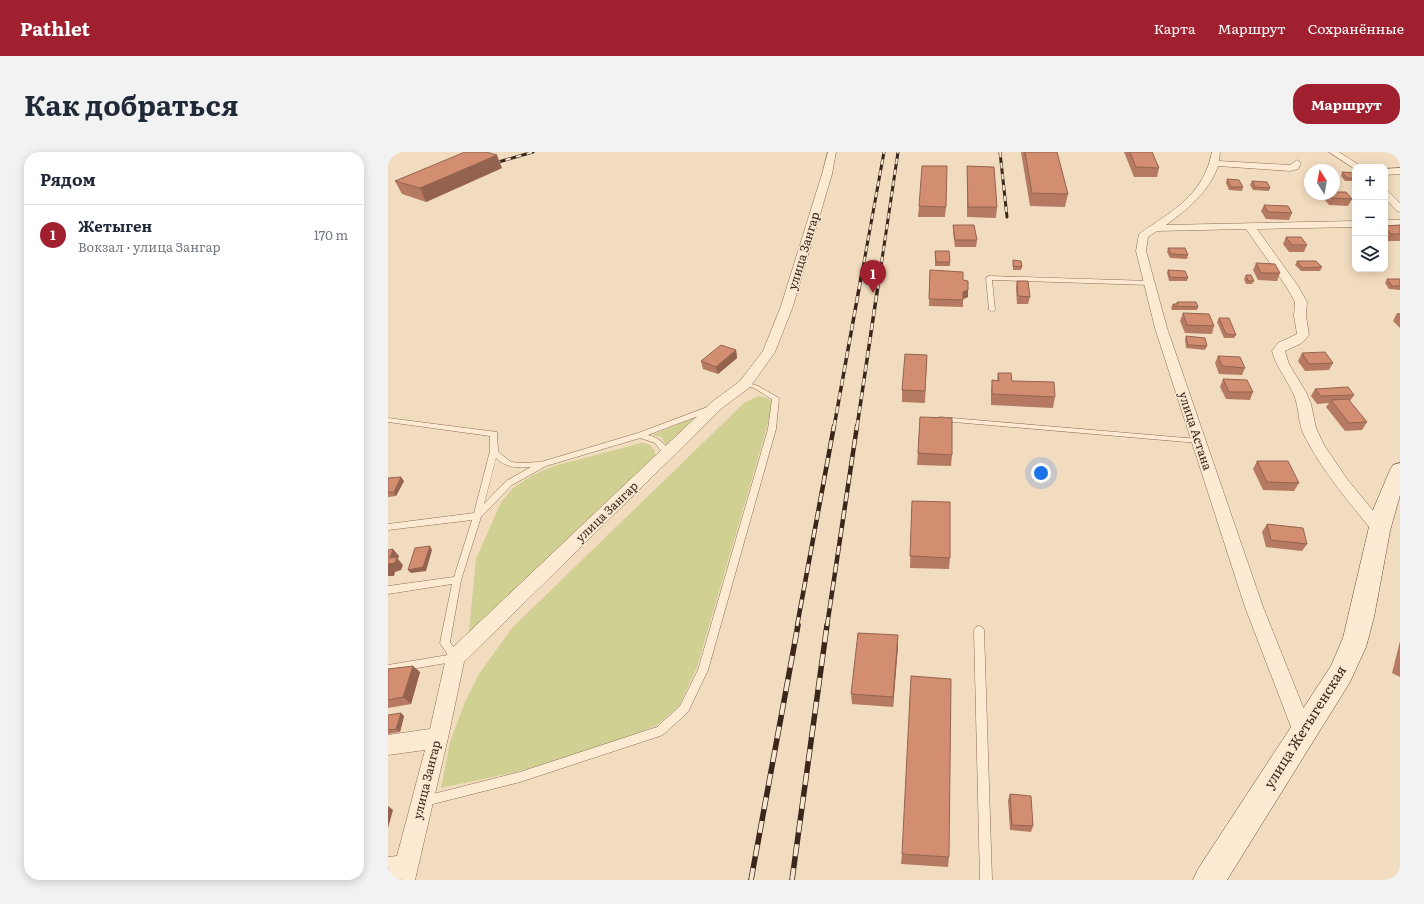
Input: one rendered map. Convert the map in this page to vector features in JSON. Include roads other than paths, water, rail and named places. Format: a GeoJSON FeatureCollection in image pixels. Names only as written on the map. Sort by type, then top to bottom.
{"type":"FeatureCollection","features":[{"type":"Feature","properties":{"kind":"main road","name":"улица Жетыгенская"},"geometry":{"type":"LineString","coordinates":[[1209,880],[1341,674],[1356,639],[1385,508],[1397,482]]}},
{"type":"Feature","properties":{"kind":"street","name":"улица Зангар"},"geometry":{"type":"LineString","coordinates":[[399,872],[422,801],[438,738],[455,658],[717,406],[745,384],[770,352],[791,291],[827,174],[832,152]]}},
{"type":"Feature","properties":{"kind":"street"},"geometry":{"type":"LineString","coordinates":[[1333,152],[1353,164]]}},
{"type":"Feature","properties":{"kind":"street"},"geometry":{"type":"LineString","coordinates":[[1215,157],[1290,168],[1295,167],[1297,163]]}},
{"type":"Feature","properties":{"kind":"street","name":"улица Астана"},"geometry":{"type":"LineString","coordinates":[[1215,157],[1210,176],[1194,198],[1143,236],[1141,251],[1161,328],[1198,441],[1254,607],[1303,732]]}},
{"type":"Feature","properties":{"kind":"street"},"geometry":{"type":"LineString","coordinates":[[1388,172],[1400,171]]}},
{"type":"Feature","properties":{"kind":"street"},"geometry":{"type":"LineString","coordinates":[[1388,193],[1400,192]]}},
{"type":"Feature","properties":{"kind":"street"},"geometry":{"type":"LineString","coordinates":[[1388,196],[1400,209]]}},
{"type":"Feature","properties":{"kind":"street"},"geometry":{"type":"LineString","coordinates":[[1388,223],[1400,223]]}},
{"type":"Feature","properties":{"kind":"street"},"geometry":{"type":"LineString","coordinates":[[1153,228],[1352,224]]}},
{"type":"Feature","properties":{"kind":"street"},"geometry":{"type":"LineString","coordinates":[[1250,227],[1302,302],[1300,316],[1302,335],[1298,340],[1281,347],[1278,351],[1280,361],[1296,385],[1303,400],[1310,431],[1330,466],[1380,529]]}},
{"type":"Feature","properties":{"kind":"street"},"geometry":{"type":"LineString","coordinates":[[388,745],[438,738]]}},
{"type":"Feature","properties":{"kind":"lane"},"geometry":{"type":"LineString","coordinates":[[992,310],[989,278],[1150,283]]}},
{"type":"Feature","properties":{"kind":"lane"},"geometry":{"type":"LineString","coordinates":[[422,801],[520,777],[660,731],[684,709],[703,670],[772,428],[776,398],[756,387],[745,384]]}},
{"type":"Feature","properties":{"kind":"lane"},"geometry":{"type":"LineString","coordinates":[[494,451],[500,460],[514,466],[543,464],[641,435],[717,406]]}},
{"type":"Feature","properties":{"kind":"lane"},"geometry":{"type":"LineString","coordinates":[[936,419],[1198,441]]}},
{"type":"Feature","properties":{"kind":"lane"},"geometry":{"type":"LineString","coordinates":[[388,420],[494,434],[494,451],[477,516],[457,580],[445,644],[455,658],[388,669]]}},
{"type":"Feature","properties":{"kind":"lane"},"geometry":{"type":"LineString","coordinates":[[641,435],[653,438],[660,443],[668,454]]}},
{"type":"Feature","properties":{"kind":"lane"},"geometry":{"type":"LineString","coordinates":[[388,527],[477,516],[509,483],[543,464]]}},
{"type":"Feature","properties":{"kind":"lane"},"geometry":{"type":"LineString","coordinates":[[388,590],[457,580]]}},
{"type":"Feature","properties":{"kind":"lane"},"geometry":{"type":"LineString","coordinates":[[978,630],[986,880]]}},
{"type":"Feature","properties":{"kind":"railway"},"geometry":{"type":"LineString","coordinates":[[495,163],[533,152]]}},
{"type":"Feature","properties":{"kind":"railway"},"geometry":{"type":"LineString","coordinates":[[862,273],[884,152]]}},
{"type":"Feature","properties":{"kind":"railway"},"geometry":{"type":"LineString","coordinates":[[880,273],[898,152]]}},
{"type":"Feature","properties":{"kind":"railway"},"geometry":{"type":"LineString","coordinates":[[1000,152],[1007,217]]}},
{"type":"Feature","properties":{"kind":"railway"},"geometry":{"type":"LineString","coordinates":[[834,427],[862,272]]}},
{"type":"Feature","properties":{"kind":"railway"},"geometry":{"type":"LineString","coordinates":[[857,427],[880,272]]}},
{"type":"Feature","properties":{"kind":"railway"},"geometry":{"type":"LineString","coordinates":[[797,626],[834,426]]}},
{"type":"Feature","properties":{"kind":"railway"},"geometry":{"type":"LineString","coordinates":[[827,626],[857,426]]}},
{"type":"Feature","properties":{"kind":"railway"},"geometry":{"type":"LineString","coordinates":[[751,880],[798,625]]}},
{"type":"Feature","properties":{"kind":"railway"},"geometry":{"type":"LineString","coordinates":[[792,880],[827,625]]}},
{"type":"Feature","properties":{"kind":"place","name":"Жетыген"},"geometry":{"type":"Point","coordinates":[873,293]}}]}
